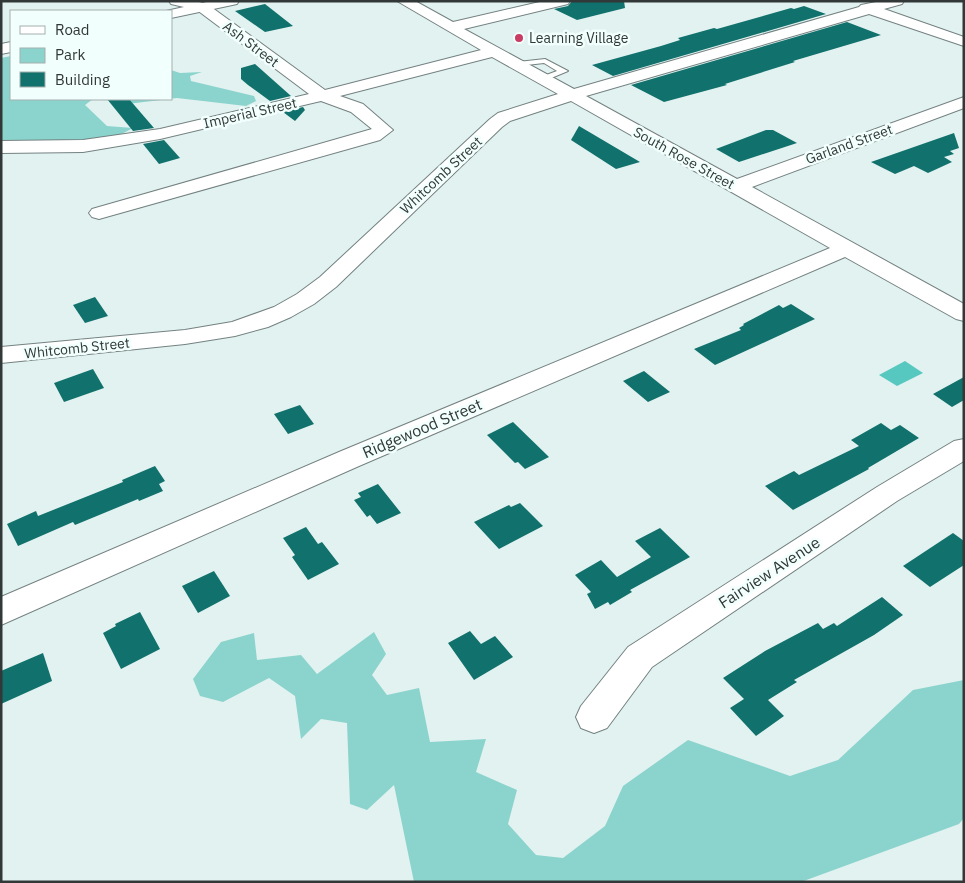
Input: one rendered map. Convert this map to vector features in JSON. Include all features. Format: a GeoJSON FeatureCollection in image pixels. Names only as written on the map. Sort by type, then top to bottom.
{"type":"FeatureCollection","features":[{"type":"Feature","properties":{"kind":"street","name":"Ash Street"},"geometry":{"type":"LineString","coordinates":[[176,1],[202,7],[322,96]]}},
{"type":"Feature","properties":{"kind":"street"},"geometry":{"type":"LineString","coordinates":[[172,14],[232,1]]}},
{"type":"Feature","properties":{"kind":"street","name":"South Rose Street"},"geometry":{"type":"LineString","coordinates":[[404,1],[844,249],[964,314]]}},
{"type":"Feature","properties":{"kind":"street"},"geometry":{"type":"LineString","coordinates":[[452,27],[563,1]]}},
{"type":"Feature","properties":{"kind":"street"},"geometry":{"type":"LineString","coordinates":[[848,1],[964,42]]}},
{"type":"Feature","properties":{"kind":"street","name":"Whitcomb Street"},"geometry":{"type":"LineString","coordinates":[[1,355],[194,336],[246,327],[279,315],[311,297],[496,123],[514,113],[897,1]]}},
{"type":"Feature","properties":{"kind":"street","name":"Imperial Street"},"geometry":{"type":"LineString","coordinates":[[1,147],[83,146],[160,134],[322,96],[495,51]]}},
{"type":"Feature","properties":{"kind":"street"},"geometry":{"type":"LineString","coordinates":[[99,213],[374,136],[384,130],[357,108],[322,96]]}},
{"type":"Feature","properties":{"kind":"street","name":"Garland Street"},"geometry":{"type":"LineString","coordinates":[[735,187],[964,102]]}},
{"type":"Feature","properties":{"kind":"street","name":"Ridgewood Street"},"geometry":{"type":"LineString","coordinates":[[1,612],[340,463],[844,249]]}},
{"type":"Feature","properties":{"kind":"street","name":"Fairview Avenue"},"geometry":{"type":"LineString","coordinates":[[594,717],[640,657],[888,494],[964,448]]}},
{"type":"Feature","properties":{"kind":"green space"},"geometry":{"type":"Polygon","coordinates":[[[10,56],[10,100],[92,100],[85,105],[107,126],[133,128],[114,138],[82,143],[1,144],[1,58],[10,56]]]}},
{"type":"Feature","properties":{"kind":"green space"},"geometry":{"type":"Polygon","coordinates":[[[172,70],[180,73],[202,72],[190,76],[191,81],[254,96],[256,101],[246,106],[172,99],[172,70]]]}},
{"type":"Feature","properties":{"kind":"green space"},"geometry":{"type":"Polygon","coordinates":[[[116,100],[161,100],[119,105],[116,100]]]}},
{"type":"Feature","properties":{"kind":"green space"},"geometry":{"type":"Polygon","coordinates":[[[374,632],[386,654],[372,675],[387,695],[419,688],[430,742],[486,739],[476,772],[517,790],[508,824],[536,855],[563,858],[605,826],[623,786],[688,740],[790,776],[838,760],[913,690],[964,680],[964,818],[959,824],[801,882],[414,882],[394,785],[367,810],[350,804],[347,723],[321,719],[301,739],[295,696],[269,678],[223,702],[200,696],[193,679],[221,642],[254,633],[257,660],[301,655],[317,674],[374,632]]]}},
{"type":"Feature","properties":{"kind":"shaded area"},"geometry":{"type":"Polygon","coordinates":[[[905,361],[923,373],[897,386],[879,375],[905,361]]]}},
{"type":"Feature","properties":{"kind":"building"},"geometry":{"type":"Polygon","coordinates":[[[572,1],[624,1],[625,8],[577,20],[554,9],[568,6],[572,1]]]}},
{"type":"Feature","properties":{"kind":"building"},"geometry":{"type":"Polygon","coordinates":[[[265,4],[293,26],[265,32],[235,11],[265,4]]]}},
{"type":"Feature","properties":{"kind":"building"},"geometry":{"type":"Polygon","coordinates":[[[804,6],[826,14],[613,76],[592,65],[680,40],[678,38],[804,6]]]}},
{"type":"Feature","properties":{"kind":"building"},"geometry":{"type":"Polygon","coordinates":[[[847,22],[881,35],[793,61],[795,62],[725,84],[727,85],[664,102],[631,85],[847,22]]]}},
{"type":"Feature","properties":{"kind":"building"},"geometry":{"type":"Polygon","coordinates":[[[255,64],[291,96],[270,101],[241,79],[241,68],[255,64]]]}},
{"type":"Feature","properties":{"kind":"building"},"geometry":{"type":"Polygon","coordinates":[[[108,100],[130,100],[154,128],[133,131],[108,100]]]}},
{"type":"Feature","properties":{"kind":"building"},"geometry":{"type":"Polygon","coordinates":[[[303,107],[305,110],[295,121],[283,112],[303,107]]]}},
{"type":"Feature","properties":{"kind":"building"},"geometry":{"type":"Polygon","coordinates":[[[579,126],[640,162],[616,169],[571,140],[579,126]]]}},
{"type":"Feature","properties":{"kind":"building"},"geometry":{"type":"Polygon","coordinates":[[[766,130],[773,130],[797,143],[739,162],[716,149],[766,130]]]}},
{"type":"Feature","properties":{"kind":"building"},"geometry":{"type":"Polygon","coordinates":[[[954,133],[959,148],[950,151],[954,154],[944,157],[952,162],[928,173],[914,166],[895,174],[871,162],[954,133]]]}},
{"type":"Feature","properties":{"kind":"building"},"geometry":{"type":"Polygon","coordinates":[[[164,140],[180,158],[159,164],[143,144],[164,140]]]}},
{"type":"Feature","properties":{"kind":"building"},"geometry":{"type":"Polygon","coordinates":[[[95,297],[108,316],[85,323],[73,305],[95,297]]]}},
{"type":"Feature","properties":{"kind":"building"},"geometry":{"type":"Polygon","coordinates":[[[791,304],[815,319],[715,365],[694,349],[741,330],[739,328],[743,324],[779,305],[783,308],[791,304]]]}},
{"type":"Feature","properties":{"kind":"building"},"geometry":{"type":"Polygon","coordinates":[[[93,369],[104,388],[64,402],[54,383],[93,369]]]}},
{"type":"Feature","properties":{"kind":"building"},"geometry":{"type":"Polygon","coordinates":[[[644,371],[670,392],[648,402],[623,381],[644,371]]]}},
{"type":"Feature","properties":{"kind":"building"},"geometry":{"type":"Polygon","coordinates":[[[964,377],[964,400],[952,407],[933,394],[964,377]]]}},
{"type":"Feature","properties":{"kind":"building"},"geometry":{"type":"Polygon","coordinates":[[[300,405],[314,424],[288,434],[274,414],[300,405]]]}},
{"type":"Feature","properties":{"kind":"building"},"geometry":{"type":"Polygon","coordinates":[[[513,422],[549,457],[525,469],[518,462],[515,463],[487,435],[513,422]]]}},
{"type":"Feature","properties":{"kind":"building"},"geometry":{"type":"Polygon","coordinates":[[[881,423],[891,430],[900,425],[919,438],[869,469],[793,510],[765,486],[794,471],[799,475],[859,446],[851,440],[881,423]]]}},
{"type":"Feature","properties":{"kind":"building"},"geometry":{"type":"Polygon","coordinates":[[[155,466],[165,481],[159,484],[163,491],[139,501],[138,499],[75,525],[73,522],[18,546],[7,524],[36,511],[38,516],[123,482],[122,480],[155,466]]]}},
{"type":"Feature","properties":{"kind":"building"},"geometry":{"type":"Polygon","coordinates":[[[378,484],[401,513],[377,524],[370,515],[367,517],[354,500],[361,497],[358,493],[378,484]]]}},
{"type":"Feature","properties":{"kind":"building"},"geometry":{"type":"Polygon","coordinates":[[[520,503],[543,526],[499,549],[474,522],[509,505],[511,507],[520,503]]]}},
{"type":"Feature","properties":{"kind":"building"},"geometry":{"type":"Polygon","coordinates":[[[306,527],[318,544],[322,542],[339,564],[308,580],[292,557],[295,555],[283,538],[306,527]]]}},
{"type":"Feature","properties":{"kind":"building"},"geometry":{"type":"Polygon","coordinates":[[[660,528],[690,557],[630,590],[632,592],[610,605],[608,602],[595,609],[587,594],[591,592],[575,575],[601,560],[617,577],[651,557],[635,541],[660,528]]]}},
{"type":"Feature","properties":{"kind":"building"},"geometry":{"type":"Polygon","coordinates":[[[953,533],[964,541],[964,565],[930,587],[903,566],[953,533]]]}},
{"type":"Feature","properties":{"kind":"building"},"geometry":{"type":"Polygon","coordinates":[[[214,571],[230,596],[198,613],[182,586],[214,571]]]}},
{"type":"Feature","properties":{"kind":"building"},"geometry":{"type":"Polygon","coordinates":[[[882,597],[903,615],[874,635],[794,680],[797,682],[768,700],[784,716],[756,736],[730,708],[744,699],[723,678],[765,651],[818,623],[823,629],[834,623],[837,626],[882,597]]]}},
{"type":"Feature","properties":{"kind":"building"},"geometry":{"type":"Polygon","coordinates":[[[140,612],[160,649],[121,669],[103,633],[116,626],[115,624],[140,612]]]}},
{"type":"Feature","properties":{"kind":"building"},"geometry":{"type":"Polygon","coordinates":[[[470,631],[481,644],[495,636],[513,657],[474,680],[448,643],[470,631]]]}},
{"type":"Feature","properties":{"kind":"building"},"geometry":{"type":"Polygon","coordinates":[[[43,653],[52,681],[1,704],[1,671],[43,653]]]}},
{"type":"Feature","properties":{"kind":"place","name":"Learning Village"},"geometry":{"type":"Point","coordinates":[519,38]}}]}
